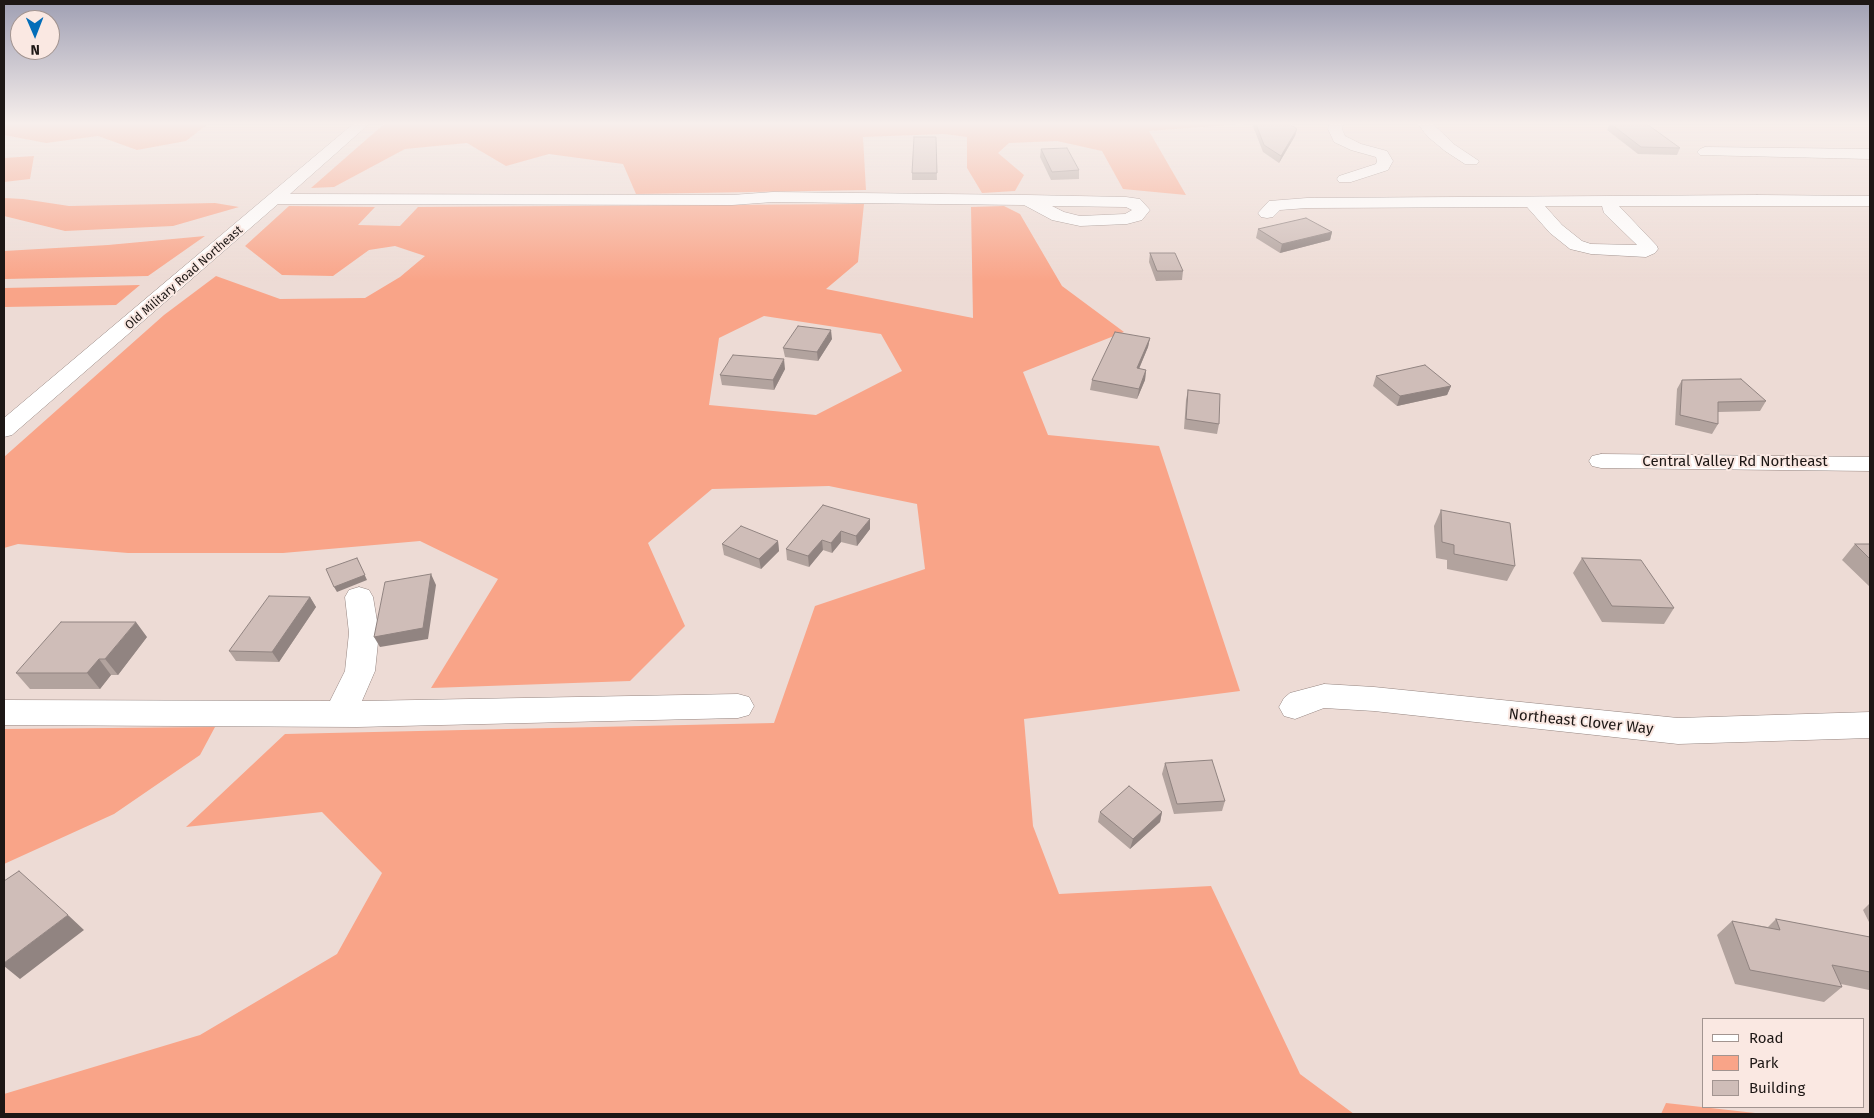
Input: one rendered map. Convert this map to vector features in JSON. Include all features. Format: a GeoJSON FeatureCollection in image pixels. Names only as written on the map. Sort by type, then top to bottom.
{"type":"FeatureCollection","features":[{"type":"Feature","properties":{"kind":"street","name":"Old Military Road Northeast"},"geometry":{"type":"LineString","coordinates":[[4,430],[301,176]]}},
{"type":"Feature","properties":{"kind":"street"},"geometry":{"type":"LineString","coordinates":[[1345,179],[1354,176]]}},
{"type":"Feature","properties":{"kind":"street"},"geometry":{"type":"LineString","coordinates":[[274,199],[732,200],[773,197],[1027,200],[1134,203],[1141,210],[1136,216],[1126,219],[1080,221],[1058,216],[1027,200]]}},
{"type":"Feature","properties":{"kind":"street"},"geometry":{"type":"LineString","coordinates":[[1532,202],[1556,229],[1576,245],[1591,249],[1646,251],[1649,249],[1610,209],[1612,201]]}},
{"type":"Feature","properties":{"kind":"street"},"geometry":{"type":"LineString","coordinates":[[1267,213],[1275,205],[1307,203],[1870,201]]}},
{"type":"Feature","properties":{"kind":"street","name":"Central Valley Rd Northeast"},"geometry":{"type":"LineString","coordinates":[[1601,461],[1870,464]]}},
{"type":"Feature","properties":{"kind":"street"},"geometry":{"type":"LineString","coordinates":[[340,714],[360,671],[364,633],[359,597]]}},
{"type":"Feature","properties":{"kind":"street","name":"Northeast Clover Way"},"geometry":{"type":"LineString","coordinates":[[1294,707],[1301,702],[1316,697],[1374,698],[1678,731],[1870,725]]}},
{"type":"Feature","properties":{"kind":"street"},"geometry":{"type":"LineString","coordinates":[[4,713],[340,714],[738,706]]}},
{"type":"Feature","properties":{"kind":"green space"},"geometry":{"type":"Polygon","coordinates":[[[4,176],[30,176],[30,179],[4,182],[4,176]]]}},
{"type":"Feature","properties":{"kind":"green space"},"geometry":{"type":"Polygon","coordinates":[[[324,176],[354,176],[334,187],[311,188],[324,176]]]}},
{"type":"Feature","properties":{"kind":"green space"},"geometry":{"type":"Polygon","coordinates":[[[628,176],[865,176],[866,190],[636,194],[628,176]]]}},
{"type":"Feature","properties":{"kind":"green space"},"geometry":{"type":"Polygon","coordinates":[[[972,176],[1023,176],[1015,191],[982,193],[972,176]]]}},
{"type":"Feature","properties":{"kind":"green space"},"geometry":{"type":"Polygon","coordinates":[[[1116,176],[1175,176],[1186,195],[1123,189],[1116,176]]]}},
{"type":"Feature","properties":{"kind":"green space"},"geometry":{"type":"Polygon","coordinates":[[[4,198],[69,206],[215,203],[239,207],[173,226],[65,231],[4,216],[4,198]]]}},
{"type":"Feature","properties":{"kind":"green space"},"geometry":{"type":"Polygon","coordinates":[[[864,204],[858,262],[826,289],[973,318],[971,207],[1004,206],[1020,214],[1062,286],[1124,332],[1023,372],[1048,435],[1159,446],[1240,691],[1024,719],[1033,826],[1059,894],[1211,886],[1300,1074],[1354,1114],[4,1114],[4,1094],[200,1035],[337,954],[382,873],[322,812],[186,827],[285,734],[774,723],[815,606],[925,569],[917,504],[829,486],[712,489],[648,543],[685,626],[630,681],[431,688],[498,579],[420,541],[283,553],[128,553],[18,544],[4,548],[4,457],[164,315],[216,276],[280,299],[365,298],[400,277],[425,256],[395,246],[369,250],[333,276],[282,275],[245,246],[289,206],[375,207],[358,225],[400,226],[418,207],[864,204]],[[764,316],[719,338],[709,405],[816,415],[902,371],[881,334],[764,316]]]}},
{"type":"Feature","properties":{"kind":"green space"},"geometry":{"type":"Polygon","coordinates":[[[205,236],[148,276],[4,279],[4,251],[108,245],[205,236]]]}},
{"type":"Feature","properties":{"kind":"green space"},"geometry":{"type":"Polygon","coordinates":[[[140,285],[116,305],[4,307],[4,288],[140,285]]]}},
{"type":"Feature","properties":{"kind":"green space"},"geometry":{"type":"Polygon","coordinates":[[[215,727],[200,755],[114,814],[4,864],[4,729],[215,727]]]}},
{"type":"Feature","properties":{"kind":"green space"},"geometry":{"type":"Polygon","coordinates":[[[1666,1103],[1764,1114],[1661,1114],[1666,1103]]]}},
{"type":"Feature","properties":{"kind":"building"},"geometry":{"type":"Polygon","coordinates":[[[1306,218],[1332,232],[1282,244],[1258,229],[1306,218]]]}},
{"type":"Feature","properties":{"kind":"building"},"geometry":{"type":"Polygon","coordinates":[[[1150,253],[1175,253],[1183,271],[1157,271],[1150,253]]]}},
{"type":"Feature","properties":{"kind":"building"},"geometry":{"type":"Polygon","coordinates":[[[798,326],[831,330],[817,352],[783,348],[798,326]]]}},
{"type":"Feature","properties":{"kind":"building"},"geometry":{"type":"Polygon","coordinates":[[[1115,332],[1150,338],[1137,368],[1146,370],[1139,389],[1092,380],[1115,332]]]}},
{"type":"Feature","properties":{"kind":"building"},"geometry":{"type":"Polygon","coordinates":[[[733,355],[784,359],[773,380],[720,375],[733,355]]]}},
{"type":"Feature","properties":{"kind":"building"},"geometry":{"type":"Polygon","coordinates":[[[1425,365],[1451,386],[1400,396],[1376,376],[1425,365]]]}},
{"type":"Feature","properties":{"kind":"building"},"geometry":{"type":"Polygon","coordinates":[[[1741,379],[1766,401],[1718,402],[1718,424],[1680,415],[1682,380],[1741,379]]]}},
{"type":"Feature","properties":{"kind":"building"},"geometry":{"type":"Polygon","coordinates":[[[1188,390],[1220,394],[1219,424],[1186,419],[1188,390]]]}},
{"type":"Feature","properties":{"kind":"building"},"geometry":{"type":"Polygon","coordinates":[[[823,505],[870,519],[856,536],[841,531],[831,543],[822,540],[808,556],[786,549],[823,505]]]}},
{"type":"Feature","properties":{"kind":"building"},"geometry":{"type":"Polygon","coordinates":[[[1441,510],[1510,523],[1515,566],[1454,554],[1454,545],[1442,542],[1441,510]]]}},
{"type":"Feature","properties":{"kind":"building"},"geometry":{"type":"Polygon","coordinates":[[[741,526],[778,541],[759,559],[722,544],[741,526]]]}},
{"type":"Feature","properties":{"kind":"building"},"geometry":{"type":"Polygon","coordinates":[[[1855,544],[1870,544],[1870,559],[1855,544]]]}},
{"type":"Feature","properties":{"kind":"building"},"geometry":{"type":"Polygon","coordinates":[[[357,558],[365,575],[334,587],[326,569],[357,558]]]}},
{"type":"Feature","properties":{"kind":"building"},"geometry":{"type":"Polygon","coordinates":[[[1582,558],[1641,560],[1674,608],[1612,606],[1582,558]]]}},
{"type":"Feature","properties":{"kind":"building"},"geometry":{"type":"Polygon","coordinates":[[[431,574],[423,628],[374,637],[385,582],[431,574]]]}},
{"type":"Feature","properties":{"kind":"building"},"geometry":{"type":"Polygon","coordinates":[[[269,596],[310,597],[272,652],[229,651],[269,596]]]}},
{"type":"Feature","properties":{"kind":"building"},"geometry":{"type":"Polygon","coordinates":[[[61,622],[136,622],[105,659],[99,659],[87,673],[16,673],[61,622]]]}},
{"type":"Feature","properties":{"kind":"building"},"geometry":{"type":"Polygon","coordinates":[[[1212,760],[1225,801],[1177,804],[1165,763],[1212,760]]]}},
{"type":"Feature","properties":{"kind":"building"},"geometry":{"type":"Polygon","coordinates":[[[1129,786],[1162,812],[1133,839],[1100,812],[1129,786]]]}},
{"type":"Feature","properties":{"kind":"building"},"geometry":{"type":"Polygon","coordinates":[[[19,871],[68,915],[4,963],[4,881],[19,871]]]}},
{"type":"Feature","properties":{"kind":"building"},"geometry":{"type":"Polygon","coordinates":[[[1776,919],[1870,937],[1870,972],[1832,965],[1842,987],[1750,970],[1732,921],[1780,930],[1776,919]]]}}]}
